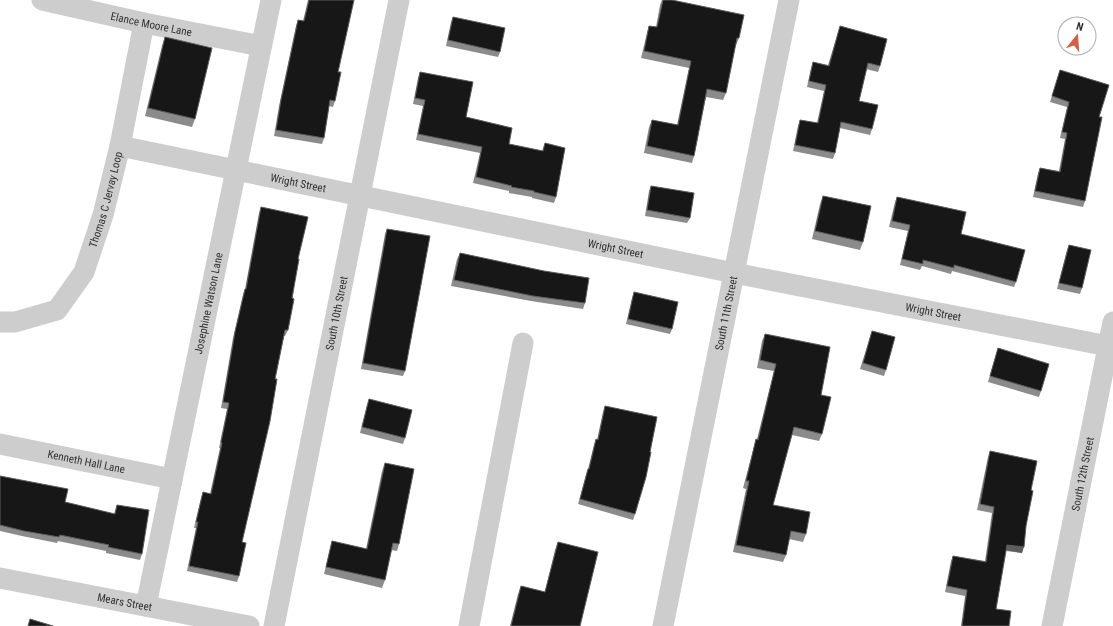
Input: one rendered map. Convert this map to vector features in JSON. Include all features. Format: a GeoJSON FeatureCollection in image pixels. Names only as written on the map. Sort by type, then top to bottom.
{"type":"FeatureCollection","features":[{"type":"Feature","properties":{"kind":"street","name":"Elance Moore Lane"},"geometry":{"type":"LineString","coordinates":[[42,0],[144,23],[261,46]]}},
{"type":"Feature","properties":{"kind":"street","name":"Josephine Watson Lane"},"geometry":{"type":"LineString","coordinates":[[146,606],[271,0]]}},
{"type":"Feature","properties":{"kind":"street","name":"South 10th Street"},"geometry":{"type":"LineString","coordinates":[[274,626],[399,0]]}},
{"type":"Feature","properties":{"kind":"street","name":"South 11th Street"},"geometry":{"type":"LineString","coordinates":[[664,626],[788,0]]}},
{"type":"Feature","properties":{"kind":"street","name":"Thomas C Jervay Loop"},"geometry":{"type":"LineString","coordinates":[[0,322],[15,322],[57,310],[84,272],[103,215],[120,146],[144,23]]}},
{"type":"Feature","properties":{"kind":"street","name":"Wright Street"},"geometry":{"type":"LineString","coordinates":[[120,146],[734,274],[1111,347]]}},
{"type":"Feature","properties":{"kind":"street","name":"South 12th Street"},"geometry":{"type":"LineString","coordinates":[[1052,626],[1111,347],[1113,322]]}},
{"type":"Feature","properties":{"kind":"street"},"geometry":{"type":"LineString","coordinates":[[468,626],[523,343]]}},
{"type":"Feature","properties":{"kind":"street","name":"Kenneth Hall Lane"},"geometry":{"type":"LineString","coordinates":[[0,444],[172,479]]}},
{"type":"Feature","properties":{"kind":"street","name":"Mears Street"},"geometry":{"type":"LineString","coordinates":[[0,578],[249,626]]}},
{"type":"Feature","properties":{"kind":"building"},"geometry":{"type":"Polygon","coordinates":[[[309,0],[354,0],[338,72],[341,72],[335,101],[330,100],[324,138],[276,130],[298,20],[304,21],[309,0]]]}},
{"type":"Feature","properties":{"kind":"building"},"geometry":{"type":"Polygon","coordinates":[[[663,0],[672,0],[744,15],[739,38],[737,38],[726,93],[707,89],[694,156],[647,146],[652,120],[678,125],[691,61],[644,51],[649,26],[657,27],[663,0]]]}},
{"type":"Feature","properties":{"kind":"building"},"geometry":{"type":"Polygon","coordinates":[[[453,17],[505,28],[500,52],[448,40],[453,17]]]}},
{"type":"Feature","properties":{"kind":"building"},"geometry":{"type":"Polygon","coordinates":[[[840,26],[887,39],[880,66],[868,63],[859,101],[878,105],[872,129],[841,122],[835,153],[795,145],[800,120],[818,123],[826,85],[809,81],[813,62],[829,66],[840,26]]]}},
{"type":"Feature","properties":{"kind":"building"},"geometry":{"type":"Polygon","coordinates":[[[165,37],[212,48],[195,119],[148,108],[165,37]]]}},
{"type":"Feature","properties":{"kind":"building"},"geometry":{"type":"Polygon","coordinates":[[[1060,70],[1109,85],[1099,117],[1102,117],[1085,201],[1035,191],[1040,168],[1060,172],[1067,133],[1062,132],[1069,102],[1052,96],[1060,70]]]}},
{"type":"Feature","properties":{"kind":"building"},"geometry":{"type":"Polygon","coordinates":[[[420,72],[473,82],[466,117],[512,128],[509,144],[543,151],[545,143],[565,148],[556,197],[511,187],[512,186],[476,177],[482,147],[418,134],[425,100],[415,98],[420,72]]]}},
{"type":"Feature","properties":{"kind":"building"},"geometry":{"type":"Polygon","coordinates":[[[651,186],[694,193],[690,218],[647,210],[651,186]]]}},
{"type":"Feature","properties":{"kind":"building"},"geometry":{"type":"Polygon","coordinates":[[[823,196],[871,206],[863,242],[815,231],[823,196]]]}},
{"type":"Feature","properties":{"kind":"building"},"geometry":{"type":"Polygon","coordinates":[[[897,197],[966,212],[961,234],[1025,250],[1016,282],[954,265],[954,268],[923,260],[923,264],[902,259],[910,225],[892,221],[897,197]]]}},
{"type":"Feature","properties":{"kind":"building"},"geometry":{"type":"Polygon","coordinates":[[[261,207],[308,217],[298,259],[292,298],[294,299],[288,330],[285,330],[275,379],[277,379],[270,421],[242,542],[246,543],[239,576],[189,566],[198,522],[196,522],[203,492],[211,494],[222,443],[229,403],[223,402],[235,332],[246,289],[261,207]]]}},
{"type":"Feature","properties":{"kind":"building"},"geometry":{"type":"Polygon","coordinates":[[[387,229],[430,236],[405,371],[363,363],[387,229]]]}},
{"type":"Feature","properties":{"kind":"building"},"geometry":{"type":"Polygon","coordinates":[[[1069,245],[1091,250],[1082,288],[1059,283],[1069,245]]]}},
{"type":"Feature","properties":{"kind":"building"},"geometry":{"type":"Polygon","coordinates":[[[460,253],[544,271],[589,278],[585,303],[533,296],[454,280],[460,253]]]}},
{"type":"Feature","properties":{"kind":"building"},"geometry":{"type":"Polygon","coordinates":[[[634,292],[678,302],[672,329],[628,319],[634,292]]]}},
{"type":"Feature","properties":{"kind":"building"},"geometry":{"type":"Polygon","coordinates":[[[872,331],[895,337],[886,370],[863,363],[872,331]]]}},
{"type":"Feature","properties":{"kind":"building"},"geometry":{"type":"Polygon","coordinates":[[[765,334],[830,347],[821,395],[831,397],[822,434],[794,427],[773,505],[810,512],[806,534],[791,531],[786,555],[736,545],[749,481],[746,481],[756,439],[758,440],[776,364],[760,360],[765,334]]]}},
{"type":"Feature","properties":{"kind":"building"},"geometry":{"type":"Polygon","coordinates":[[[998,348],[1049,364],[1041,391],[990,376],[998,348]]]}},
{"type":"Feature","properties":{"kind":"building"},"geometry":{"type":"Polygon","coordinates":[[[369,399],[412,410],[405,438],[362,427],[369,399]]]}},
{"type":"Feature","properties":{"kind":"building"},"geometry":{"type":"Polygon","coordinates":[[[605,406],[657,417],[646,477],[635,514],[580,499],[596,439],[598,440],[605,406]]]}},
{"type":"Feature","properties":{"kind":"building"},"geometry":{"type":"Polygon","coordinates":[[[990,451],[1037,461],[1031,490],[1033,491],[1026,526],[1024,547],[1007,545],[996,609],[1011,611],[1009,626],[962,626],[967,590],[947,586],[953,556],[986,562],[994,507],[980,504],[990,451]]]}},
{"type":"Feature","properties":{"kind":"building"},"geometry":{"type":"Polygon","coordinates":[[[385,463],[414,469],[399,544],[393,543],[385,580],[326,567],[332,541],[367,549],[385,463]]]}},
{"type":"Feature","properties":{"kind":"building"},"geometry":{"type":"Polygon","coordinates":[[[0,476],[68,489],[65,502],[115,514],[117,505],[149,510],[142,554],[108,547],[109,545],[60,535],[59,537],[24,531],[0,525],[0,476]]]}},
{"type":"Feature","properties":{"kind":"building"},"geometry":{"type":"Polygon","coordinates":[[[558,542],[598,552],[580,626],[511,626],[521,586],[545,592],[558,542]]]}},
{"type":"Feature","properties":{"kind":"building"},"geometry":{"type":"Polygon","coordinates":[[[30,619],[53,626],[28,626],[30,619]]]}}]}
